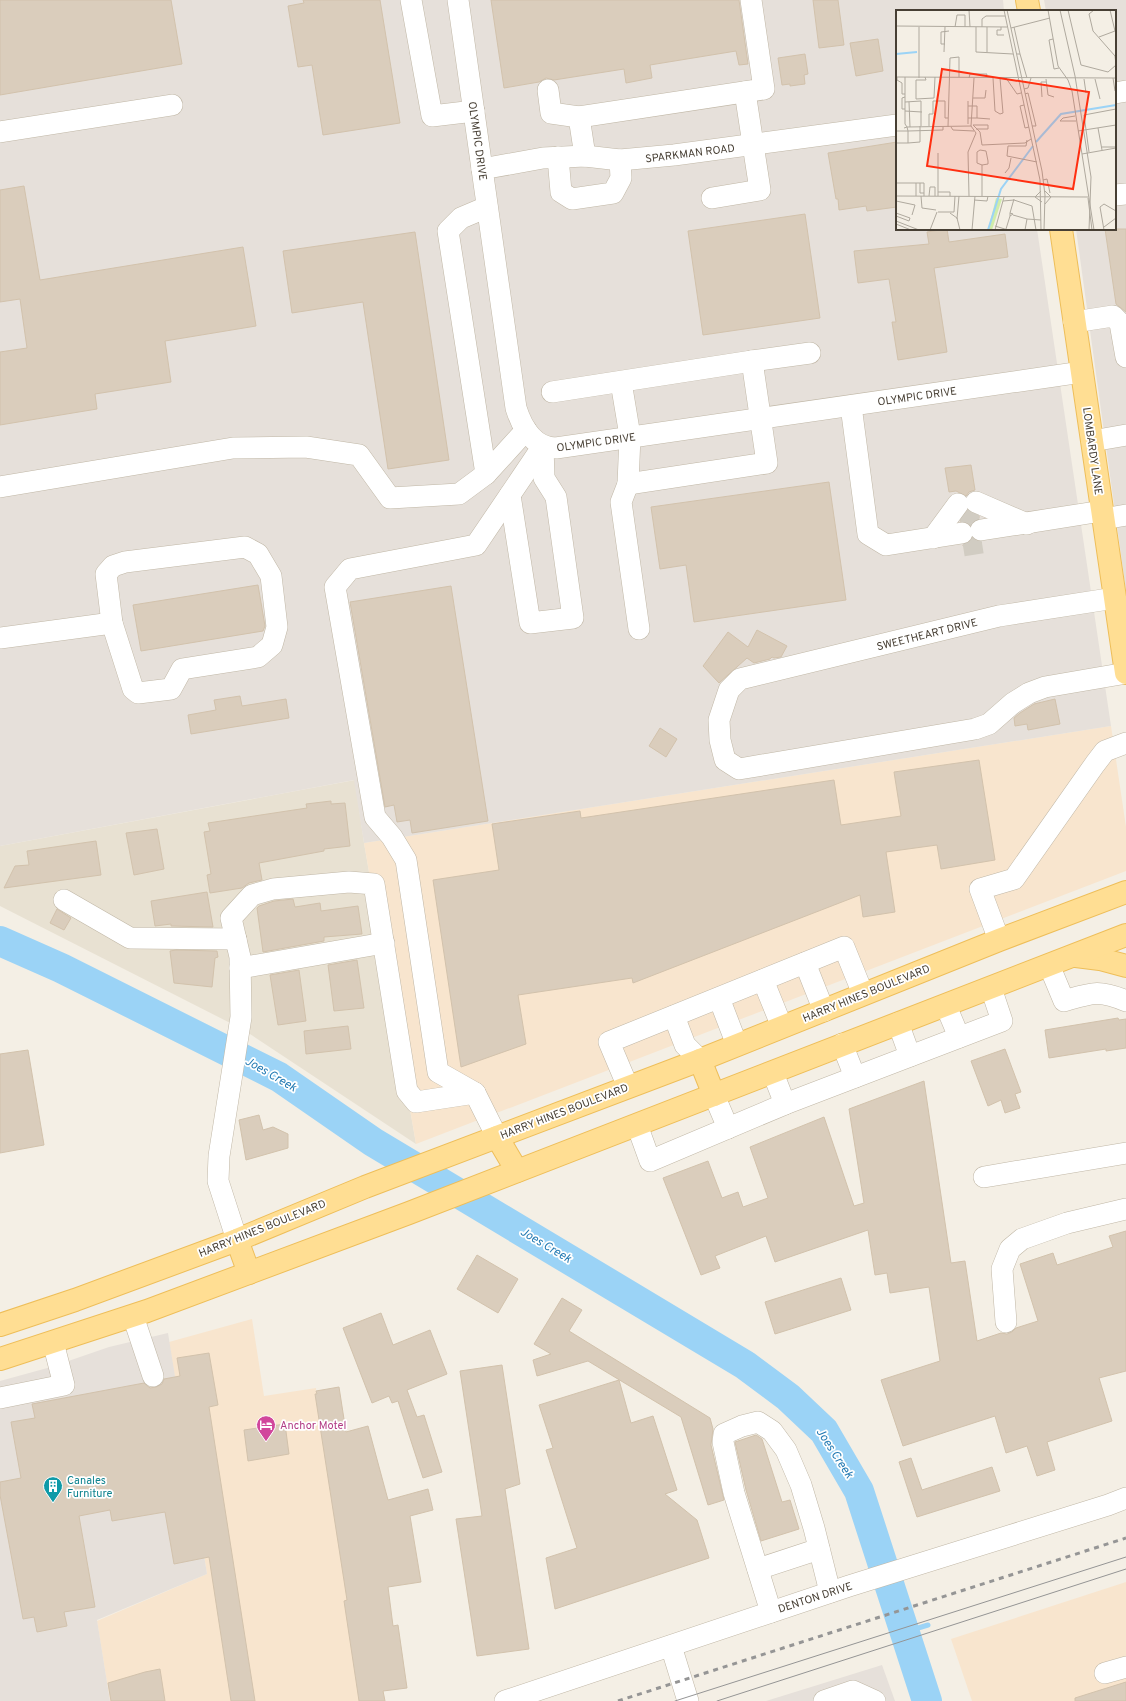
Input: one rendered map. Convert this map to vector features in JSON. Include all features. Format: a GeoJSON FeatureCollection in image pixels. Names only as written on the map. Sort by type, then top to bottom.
{"type":"FeatureCollection","features":[{"type":"Feature","properties":{"kind":"main road"},"geometry":{"type":"LineString","coordinates":[[1027,0],[1029,10]]}},
{"type":"Feature","properties":{"kind":"main road","name":"LOMBARDY LANE"},"geometry":{"type":"LineString","coordinates":[[1061,230],[1126,673]]}},
{"type":"Feature","properties":{"kind":"main road","name":"HARRY HINES BOULEVARD"},"geometry":{"type":"LineString","coordinates":[[0,1325],[75,1300],[237,1240],[365,1187],[700,1060],[999,940],[1126,892]]}},
{"type":"Feature","properties":{"kind":"main road"},"geometry":{"type":"LineString","coordinates":[[0,1359],[133,1316],[250,1273],[773,1073],[842,1044],[946,1006],[1126,935]]}},
{"type":"Feature","properties":{"kind":"main road"},"geometry":{"type":"LineString","coordinates":[[1074,956],[1126,966]]}},
{"type":"Feature","properties":{"kind":"main road"},"geometry":{"type":"LineString","coordinates":[[700,1060],[714,1095]]}},
{"type":"Feature","properties":{"kind":"main road"},"geometry":{"type":"LineString","coordinates":[[496,1137],[511,1173]]}},
{"type":"Feature","properties":{"kind":"main road"},"geometry":{"type":"LineString","coordinates":[[237,1240],[250,1273]]}},
{"type":"Feature","properties":{"kind":"street"},"geometry":{"type":"LineString","coordinates":[[411,0],[432,116],[474,111]]}},
{"type":"Feature","properties":{"kind":"street","name":"OLYMPIC DRIVE"},"geometry":{"type":"LineString","coordinates":[[458,0],[516,408],[520,422],[532,438],[543,446],[556,448],[630,436],[761,419],[1082,372]]}},
{"type":"Feature","properties":{"kind":"street"},"geometry":{"type":"LineString","coordinates":[[548,90],[551,113],[579,118],[764,89],[750,0]]}},
{"type":"Feature","properties":{"kind":"street"},"geometry":{"type":"LineString","coordinates":[[1116,93],[1126,91]]}},
{"type":"Feature","properties":{"kind":"street"},"geometry":{"type":"LineString","coordinates":[[712,198],[760,190],[745,92]]}},
{"type":"Feature","properties":{"kind":"street"},"geometry":{"type":"LineString","coordinates":[[0,132],[172,105]]}},
{"type":"Feature","properties":{"kind":"street"},"geometry":{"type":"LineString","coordinates":[[579,118],[585,156]]}},
{"type":"Feature","properties":{"kind":"street","name":"SPARKMAN ROAD"},"geometry":{"type":"LineString","coordinates":[[482,169],[543,158],[558,157],[585,156],[620,160],[753,145],[896,125]]}},
{"type":"Feature","properties":{"kind":"street"},"geometry":{"type":"LineString","coordinates":[[558,157],[561,192],[572,199],[613,193],[621,178],[620,160]]}},
{"type":"Feature","properties":{"kind":"street"},"geometry":{"type":"LineString","coordinates":[[1116,195],[1126,194]]}},
{"type":"Feature","properties":{"kind":"street"},"geometry":{"type":"LineString","coordinates":[[486,474],[448,231],[461,218],[488,207]]}},
{"type":"Feature","properties":{"kind":"street"},"geometry":{"type":"LineString","coordinates":[[1074,322],[1113,316],[1120,323],[1126,357]]}},
{"type":"Feature","properties":{"kind":"street"},"geometry":{"type":"LineString","coordinates":[[552,392],[810,352]]}},
{"type":"Feature","properties":{"kind":"street"},"geometry":{"type":"LineString","coordinates":[[628,484],[767,463],[752,361]]}},
{"type":"Feature","properties":{"kind":"street"},"geometry":{"type":"LineString","coordinates":[[621,382],[630,436],[628,484],[621,502],[639,629]]}},
{"type":"Feature","properties":{"kind":"street"},"geometry":{"type":"LineString","coordinates":[[851,406],[868,534],[886,545],[933,538],[970,524],[1027,524],[1103,515],[1126,515]]}},
{"type":"Feature","properties":{"kind":"street"},"geometry":{"type":"LineString","coordinates":[[0,488],[232,448],[306,447],[359,455],[390,498],[459,494],[486,474],[526,430]]}},
{"type":"Feature","properties":{"kind":"street"},"geometry":{"type":"LineString","coordinates":[[1092,441],[1126,435]]}},
{"type":"Feature","properties":{"kind":"street"},"geometry":{"type":"LineString","coordinates":[[510,495],[530,623],[573,618],[556,498],[544,478],[543,446]]}},
{"type":"Feature","properties":{"kind":"street"},"geometry":{"type":"LineString","coordinates":[[496,1137],[475,1093],[438,1072],[406,860],[392,837],[375,817],[335,587],[350,569],[476,545],[543,446]]}},
{"type":"Feature","properties":{"kind":"street"},"geometry":{"type":"LineString","coordinates":[[933,538],[970,524]]}},
{"type":"Feature","properties":{"kind":"street"},"geometry":{"type":"LineString","coordinates":[[245,547],[258,554],[271,576],[277,627],[272,645],[258,657],[182,669],[171,689],[138,693],[133,689],[112,623],[106,574],[113,566],[125,562],[245,547]]}},
{"type":"Feature","properties":{"kind":"street","name":"SWEETHEART DRIVE"},"geometry":{"type":"LineString","coordinates":[[1115,598],[999,616],[740,679],[729,690],[719,720],[720,740],[725,760],[739,769],[975,729],[988,724],[1013,703],[1029,693],[1045,686],[1126,673]]}},
{"type":"Feature","properties":{"kind":"street"},"geometry":{"type":"LineString","coordinates":[[0,638],[112,623]]}},
{"type":"Feature","properties":{"kind":"street"},"geometry":{"type":"LineString","coordinates":[[999,940],[980,889],[1014,879],[1095,764],[1105,752],[1126,742]]}},
{"type":"Feature","properties":{"kind":"street"},"geometry":{"type":"LineString","coordinates":[[237,1240],[218,1182],[219,1156],[241,1017],[240,957],[231,918],[252,895],[274,889],[349,882],[374,884],[407,1090],[416,1102],[475,1093]]}},
{"type":"Feature","properties":{"kind":"street"},"geometry":{"type":"LineString","coordinates":[[64,900],[130,938],[236,938]]}},
{"type":"Feature","properties":{"kind":"street"},"geometry":{"type":"LineString","coordinates":[[240,968],[384,944]]}},
{"type":"Feature","properties":{"kind":"street"},"geometry":{"type":"LineString","coordinates":[[628,1087],[610,1042],[844,947],[863,994]]}},
{"type":"Feature","properties":{"kind":"street"},"geometry":{"type":"LineString","coordinates":[[805,963],[824,1011]]}},
{"type":"Feature","properties":{"kind":"street"},"geometry":{"type":"LineString","coordinates":[[1049,965],[1064,1001],[1094,992],[1110,994],[1126,1000]]}},
{"type":"Feature","properties":{"kind":"street"},"geometry":{"type":"LineString","coordinates":[[763,980],[782,1027]]}},
{"type":"Feature","properties":{"kind":"street"},"geometry":{"type":"LineString","coordinates":[[637,1125],[650,1161],[785,1104],[1002,1021],[991,988]]}},
{"type":"Feature","properties":{"kind":"street"},"geometry":{"type":"LineString","coordinates":[[719,998],[737,1045]]}},
{"type":"Feature","properties":{"kind":"street"},"geometry":{"type":"LineString","coordinates":[[946,1006],[959,1037]]}},
{"type":"Feature","properties":{"kind":"street"},"geometry":{"type":"LineString","coordinates":[[674,1016],[685,1045],[700,1060]]}},
{"type":"Feature","properties":{"kind":"street"},"geometry":{"type":"LineString","coordinates":[[898,1023],[910,1056]]}},
{"type":"Feature","properties":{"kind":"street"},"geometry":{"type":"LineString","coordinates":[[842,1044],[855,1077]]}},
{"type":"Feature","properties":{"kind":"street"},"geometry":{"type":"LineString","coordinates":[[773,1073],[785,1104]]}},
{"type":"Feature","properties":{"kind":"street"},"geometry":{"type":"LineString","coordinates":[[714,1095],[728,1128]]}},
{"type":"Feature","properties":{"kind":"street"},"geometry":{"type":"LineString","coordinates":[[984,1177],[1126,1153]]}},
{"type":"Feature","properties":{"kind":"street"},"geometry":{"type":"LineString","coordinates":[[1006,1322],[1002,1269],[1010,1249],[1022,1239],[1068,1222],[1126,1209]]}},
{"type":"Feature","properties":{"kind":"street"},"geometry":{"type":"LineString","coordinates":[[133,1316],[140,1332],[153,1376]]}},
{"type":"Feature","properties":{"kind":"street"},"geometry":{"type":"LineString","coordinates":[[0,1398],[64,1385],[53,1342]]}},
{"type":"Feature","properties":{"kind":"street"},"geometry":{"type":"LineString","coordinates":[[771,1612],[734,1493],[723,1442],[724,1434],[742,1426],[758,1422],[772,1431],[786,1450],[801,1485],[819,1549],[840,1589]]}},
{"type":"Feature","properties":{"kind":"street","name":"DENTON DRIVE"},"geometry":{"type":"LineString","coordinates":[[505,1701],[840,1589],[1108,1505],[1126,1498]]}},
{"type":"Feature","properties":{"kind":"street"},"geometry":{"type":"LineString","coordinates":[[758,1569],[819,1549]]}},
{"type":"Feature","properties":{"kind":"street"},"geometry":{"type":"LineString","coordinates":[[671,1646],[688,1701]]}},
{"type":"Feature","properties":{"kind":"street"},"geometry":{"type":"LineString","coordinates":[[1105,1673],[1126,1667]]}},
{"type":"Feature","properties":{"kind":"street"},"geometry":{"type":"LineString","coordinates":[[824,1701],[853,1691],[875,1701]]}},
{"type":"Feature","properties":{"kind":"shaded area"},"geometry":{"type":"Polygon","coordinates":[[[0,0],[1003,0],[1004,10],[896,10],[896,230],[1037,230],[1111,726],[364,843],[354,780],[0,846],[0,0]]]}},
{"type":"Feature","properties":{"kind":"shaded area"},"geometry":{"type":"Polygon","coordinates":[[[1044,0],[1126,0],[1126,591],[1076,230],[1116,230],[1116,10],[1046,10],[1044,0]]]}},
{"type":"Feature","properties":{"kind":"shaded area"},"geometry":{"type":"Polygon","coordinates":[[[1111,726],[1126,827],[1126,871],[416,1144],[364,843],[1111,726]]]}},
{"type":"Feature","properties":{"kind":"shaded area"},"geometry":{"type":"Polygon","coordinates":[[[355,780],[364,843],[416,1144],[244,1030],[0,906],[0,846],[355,780]]]}},
{"type":"Feature","properties":{"kind":"shaded area"},"geometry":{"type":"Polygon","coordinates":[[[252,1319],[264,1396],[316,1388],[316,1391],[339,1387],[373,1604],[370,1605],[385,1701],[110,1701],[97,1621],[207,1574],[169,1342],[252,1319]]]}},
{"type":"Feature","properties":{"kind":"shaded area"},"geometry":{"type":"Polygon","coordinates":[[[168,1333],[207,1574],[97,1620],[110,1701],[0,1701],[0,1381],[51,1367],[109,1347],[168,1333]]]}},
{"type":"Feature","properties":{"kind":"shaded area"},"geometry":{"type":"Polygon","coordinates":[[[1126,1582],[1126,1701],[972,1701],[951,1639],[1126,1582]]]}},
{"type":"Feature","properties":{"kind":"shaded area"},"geometry":{"type":"Polygon","coordinates":[[[882,1665],[895,1701],[766,1701],[882,1665]]]}},
{"type":"Feature","properties":{"kind":"building"},"geometry":{"type":"Polygon","coordinates":[[[0,0],[171,0],[182,64],[0,95],[0,0]]]}},
{"type":"Feature","properties":{"kind":"building"},"geometry":{"type":"Polygon","coordinates":[[[303,0],[380,0],[400,123],[323,135],[312,65],[298,67],[288,6],[304,3],[303,0]]]}},
{"type":"Feature","properties":{"kind":"building"},"geometry":{"type":"Polygon","coordinates":[[[491,0],[739,0],[748,64],[739,65],[736,51],[650,65],[652,78],[626,83],[624,69],[554,80],[546,78],[539,82],[504,88],[491,0]]]}},
{"type":"Feature","properties":{"kind":"building"},"geometry":{"type":"Polygon","coordinates":[[[813,0],[838,0],[844,45],[819,48],[813,0]]]}},
{"type":"Feature","properties":{"kind":"building"},"geometry":{"type":"Polygon","coordinates":[[[878,39],[883,71],[856,76],[850,43],[878,39]]]}},
{"type":"Feature","properties":{"kind":"building"},"geometry":{"type":"Polygon","coordinates":[[[805,54],[808,74],[804,75],[805,84],[790,86],[790,84],[782,85],[778,58],[805,54]]]}},
{"type":"Feature","properties":{"kind":"building"},"geometry":{"type":"Polygon","coordinates":[[[896,142],[896,207],[867,211],[866,206],[839,210],[828,153],[896,142]]]}},
{"type":"Feature","properties":{"kind":"building"},"geometry":{"type":"Polygon","coordinates":[[[24,186],[40,280],[243,247],[256,326],[165,341],[171,382],[95,394],[97,409],[0,425],[0,352],[27,348],[20,299],[0,302],[0,190],[24,186]]]}},
{"type":"Feature","properties":{"kind":"building"},"geometry":{"type":"Polygon","coordinates":[[[805,214],[820,318],[703,335],[688,231],[805,214]]]}},
{"type":"Feature","properties":{"kind":"building"},"geometry":{"type":"Polygon","coordinates":[[[1126,229],[1126,312],[1116,304],[1105,230],[1126,229]]]}},
{"type":"Feature","properties":{"kind":"building"},"geometry":{"type":"Polygon","coordinates":[[[947,230],[949,242],[1005,234],[1008,257],[934,268],[947,352],[898,360],[892,322],[896,322],[889,279],[858,283],[854,251],[929,244],[927,232],[947,230]]]}},
{"type":"Feature","properties":{"kind":"building"},"geometry":{"type":"Polygon","coordinates":[[[415,232],[449,460],[388,469],[363,302],[292,313],[283,251],[415,232]]]}},
{"type":"Feature","properties":{"kind":"building"},"geometry":{"type":"Polygon","coordinates":[[[971,465],[975,490],[969,492],[966,496],[956,491],[949,492],[945,468],[971,465]]]}},
{"type":"Feature","properties":{"kind":"building"},"geometry":{"type":"Polygon","coordinates":[[[829,482],[846,600],[694,622],[686,565],[660,569],[651,507],[829,482]]]}},
{"type":"Feature","properties":{"kind":"building"},"geometry":{"type":"Polygon","coordinates":[[[968,510],[979,516],[979,518],[974,520],[970,525],[966,522],[960,521],[968,510]]]}},
{"type":"Feature","properties":{"kind":"building"},"geometry":{"type":"Polygon","coordinates":[[[973,538],[982,543],[963,546],[969,543],[973,538]]]}},
{"type":"Feature","properties":{"kind":"building"},"geometry":{"type":"Polygon","coordinates":[[[258,585],[265,626],[263,631],[141,651],[133,605],[258,585]]]}},
{"type":"Feature","properties":{"kind":"building"},"geometry":{"type":"Polygon","coordinates":[[[451,586],[488,821],[412,833],[410,820],[397,822],[394,805],[385,807],[350,602],[451,586]]]}},
{"type":"Feature","properties":{"kind":"building"},"geometry":{"type":"Polygon","coordinates":[[[757,630],[787,646],[781,657],[772,657],[770,659],[754,663],[747,658],[719,683],[703,666],[728,632],[748,647],[757,630]]]}},
{"type":"Feature","properties":{"kind":"building"},"geometry":{"type":"Polygon","coordinates":[[[240,696],[242,706],[286,699],[289,718],[191,734],[188,715],[216,710],[214,700],[240,696]]]}},
{"type":"Feature","properties":{"kind":"building"},"geometry":{"type":"Polygon","coordinates":[[[1055,699],[1060,724],[1028,730],[1027,724],[1015,726],[1014,718],[1020,713],[1034,704],[1055,699]]]}},
{"type":"Feature","properties":{"kind":"building"},"geometry":{"type":"Polygon","coordinates":[[[660,728],[677,739],[666,757],[649,746],[660,728]]]}},
{"type":"Feature","properties":{"kind":"building"},"geometry":{"type":"Polygon","coordinates":[[[979,760],[995,860],[941,869],[937,845],[886,852],[895,912],[863,917],[860,895],[633,983],[632,978],[518,995],[526,1044],[461,1067],[433,880],[499,870],[492,824],[580,811],[581,818],[834,780],[841,825],[901,816],[894,772],[979,760]]]}},
{"type":"Feature","properties":{"kind":"building"},"geometry":{"type":"Polygon","coordinates":[[[331,801],[331,804],[345,803],[350,846],[324,849],[324,851],[259,863],[262,880],[249,883],[242,888],[210,893],[207,875],[211,874],[204,832],[210,831],[208,823],[307,808],[306,804],[331,801]]]}},
{"type":"Feature","properties":{"kind":"building"},"geometry":{"type":"Polygon","coordinates":[[[157,829],[164,869],[134,875],[126,833],[157,829]]]}},
{"type":"Feature","properties":{"kind":"building"},"geometry":{"type":"Polygon","coordinates":[[[96,841],[101,875],[4,888],[15,866],[29,865],[27,851],[96,841]]]}},
{"type":"Feature","properties":{"kind":"building"},"geometry":{"type":"Polygon","coordinates":[[[207,892],[213,927],[171,926],[171,924],[155,926],[151,901],[207,892]]]}},
{"type":"Feature","properties":{"kind":"building"},"geometry":{"type":"Polygon","coordinates":[[[293,899],[295,907],[320,903],[321,911],[358,906],[362,934],[324,937],[324,941],[263,952],[257,908],[274,901],[293,899]]]}},
{"type":"Feature","properties":{"kind":"building"},"geometry":{"type":"Polygon","coordinates":[[[57,909],[71,918],[64,930],[50,923],[57,909]]]}},
{"type":"Feature","properties":{"kind":"building"},"geometry":{"type":"Polygon","coordinates":[[[170,951],[217,951],[218,957],[215,958],[212,987],[174,983],[170,951]]]}},
{"type":"Feature","properties":{"kind":"building"},"geometry":{"type":"Polygon","coordinates":[[[357,960],[364,1008],[334,1011],[328,965],[357,960]]]}},
{"type":"Feature","properties":{"kind":"building"},"geometry":{"type":"Polygon","coordinates":[[[299,970],[306,1021],[278,1025],[270,975],[299,970]]]}},
{"type":"Feature","properties":{"kind":"building"},"geometry":{"type":"Polygon","coordinates":[[[1118,1018],[1119,1020],[1126,1019],[1126,1048],[1106,1051],[1106,1049],[1049,1058],[1045,1030],[1118,1018]]]}},
{"type":"Feature","properties":{"kind":"building"},"geometry":{"type":"Polygon","coordinates":[[[348,1026],[351,1049],[306,1054],[304,1031],[348,1026]]]}},
{"type":"Feature","properties":{"kind":"building"},"geometry":{"type":"Polygon","coordinates":[[[1005,1049],[1021,1092],[1015,1094],[1020,1108],[1005,1113],[1001,1100],[988,1106],[971,1061],[1005,1049]]]}},
{"type":"Feature","properties":{"kind":"building"},"geometry":{"type":"Polygon","coordinates":[[[28,1050],[44,1145],[0,1153],[0,1054],[28,1050]]]}},
{"type":"Feature","properties":{"kind":"building"},"geometry":{"type":"Polygon","coordinates":[[[924,1081],[951,1263],[965,1261],[977,1341],[1001,1333],[1007,1334],[1016,1328],[1038,1321],[1020,1264],[1053,1253],[1057,1265],[1113,1247],[1109,1236],[1126,1231],[1126,1371],[1099,1378],[1112,1421],[1047,1442],[1055,1470],[1037,1476],[1027,1446],[1006,1453],[995,1416],[903,1446],[881,1380],[940,1361],[929,1287],[890,1293],[887,1273],[875,1275],[868,1230],[775,1262],[766,1236],[715,1256],[720,1268],[701,1275],[663,1178],[708,1161],[722,1198],[738,1192],[743,1207],[768,1198],[750,1147],[824,1117],[854,1206],[864,1203],[849,1109],[924,1081]]]}},
{"type":"Feature","properties":{"kind":"building"},"geometry":{"type":"Polygon","coordinates":[[[259,1115],[263,1130],[273,1127],[288,1134],[288,1148],[246,1160],[239,1120],[259,1115]]]}},
{"type":"Feature","properties":{"kind":"building"},"geometry":{"type":"Polygon","coordinates":[[[477,1255],[518,1279],[498,1313],[457,1289],[477,1255]]]}},
{"type":"Feature","properties":{"kind":"building"},"geometry":{"type":"Polygon","coordinates":[[[841,1278],[851,1310],[775,1334],[765,1302],[841,1278]]]}},
{"type":"Feature","properties":{"kind":"building"},"geometry":{"type":"Polygon","coordinates":[[[562,1298],[582,1310],[569,1331],[710,1418],[713,1429],[711,1445],[724,1500],[708,1505],[681,1417],[588,1361],[537,1376],[533,1360],[551,1354],[534,1344],[562,1298]]]}},
{"type":"Feature","properties":{"kind":"building"},"geometry":{"type":"Polygon","coordinates":[[[381,1313],[393,1345],[430,1330],[447,1374],[407,1390],[417,1417],[424,1415],[442,1472],[423,1478],[398,1401],[392,1403],[389,1396],[372,1403],[343,1328],[381,1313]]]}},
{"type":"Feature","properties":{"kind":"building","name":"Canales Furniture"},"geometry":{"type":"Polygon","coordinates":[[[209,1353],[218,1405],[209,1407],[255,1701],[231,1701],[209,1557],[174,1564],[165,1512],[112,1521],[110,1510],[79,1516],[95,1607],[64,1612],[67,1626],[37,1632],[34,1617],[23,1619],[0,1495],[0,1482],[21,1478],[11,1422],[35,1418],[32,1404],[144,1383],[150,1388],[156,1387],[162,1384],[164,1379],[180,1376],[177,1358],[209,1353]]]}},
{"type":"Feature","properties":{"kind":"building"},"geometry":{"type":"Polygon","coordinates":[[[502,1365],[520,1484],[505,1489],[529,1649],[477,1656],[456,1519],[482,1516],[460,1371],[502,1365]]]}},
{"type":"Feature","properties":{"kind":"building"},"geometry":{"type":"Polygon","coordinates":[[[619,1380],[631,1423],[653,1416],[677,1490],[665,1494],[697,1520],[709,1558],[555,1609],[546,1558],[577,1548],[546,1450],[553,1448],[539,1405],[619,1380]]]}},
{"type":"Feature","properties":{"kind":"building"},"geometry":{"type":"Polygon","coordinates":[[[339,1387],[346,1432],[368,1426],[388,1500],[428,1489],[433,1510],[410,1516],[421,1582],[388,1587],[393,1626],[398,1625],[407,1688],[383,1691],[385,1701],[359,1701],[344,1601],[347,1600],[315,1394],[317,1394],[316,1391],[339,1387]]]}},
{"type":"Feature","properties":{"kind":"building","name":"Anchor Motel"},"geometry":{"type":"Polygon","coordinates":[[[285,1424],[289,1454],[248,1461],[244,1430],[285,1424]]]}},
{"type":"Feature","properties":{"kind":"building"},"geometry":{"type":"Polygon","coordinates":[[[756,1435],[762,1439],[782,1502],[790,1500],[799,1529],[761,1541],[746,1490],[735,1442],[756,1435]]]}},
{"type":"Feature","properties":{"kind":"building"},"geometry":{"type":"Polygon","coordinates":[[[911,1458],[922,1490],[992,1467],[1000,1491],[917,1517],[899,1462],[911,1458]]]}},
{"type":"Feature","properties":{"kind":"building"},"geometry":{"type":"Polygon","coordinates":[[[160,1669],[165,1701],[111,1701],[108,1683],[160,1669]]]}},
{"type":"Feature","properties":{"kind":"building"},"geometry":{"type":"Polygon","coordinates":[[[1126,1682],[1126,1701],[1075,1701],[1075,1698],[1126,1682]]]}},
{"type":"Feature","properties":{"kind":"waterway","name":"Joes Creek"},"geometry":{"type":"LineString","coordinates":[[0,941],[61,968],[279,1077],[373,1142],[745,1365],[788,1397],[824,1431],[859,1491],[927,1701]]}},
{"type":"Feature","properties":{"kind":"waterway"},"geometry":{"type":"LineString","coordinates":[[905,1632],[928,1625]]}},
{"type":"Feature","properties":{"kind":"tunnel"},"geometry":{"type":"LineString","coordinates":[[960,519],[979,516]]}},
{"type":"Feature","properties":{"kind":"tunnel"},"geometry":{"type":"LineString","coordinates":[[963,546],[982,543]]}},
{"type":"Feature","properties":{"kind":"tram line"},"geometry":{"type":"LineString","coordinates":[[675,1701],[1126,1557]]}},
{"type":"Feature","properties":{"kind":"tram line"},"geometry":{"type":"LineString","coordinates":[[717,1701],[1126,1569]]}},
{"type":"Feature","properties":{"kind":"railway"},"geometry":{"type":"LineString","coordinates":[[618,1701],[1126,1538]]}},
{"type":"Feature","properties":{"kind":"place","name":"Anchor Motel"},"geometry":{"type":"Point","coordinates":[266,1442]}},
{"type":"Feature","properties":{"kind":"place","name":"Canales Furniture"},"geometry":{"type":"Point","coordinates":[53,1503]}}]}
